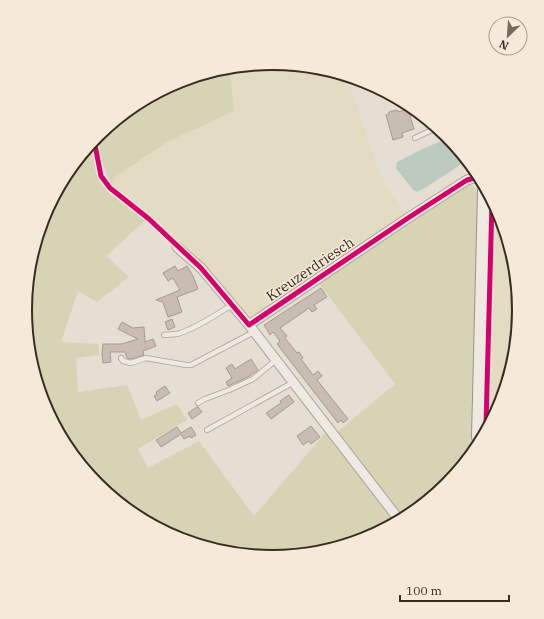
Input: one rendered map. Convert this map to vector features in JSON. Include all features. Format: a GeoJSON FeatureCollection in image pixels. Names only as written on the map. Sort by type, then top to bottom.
{"type":"FeatureCollection","features":[{"type":"Feature","properties":{"kind":"main road"},"geometry":{"type":"LineString","coordinates":[[478,433],[484,197]]}},
{"type":"Feature","properties":{"kind":"street","name":"Kreuzerdriesch"},"geometry":{"type":"LineString","coordinates":[[251,329],[415,214],[466,180],[473,178]]}},
{"type":"Feature","properties":{"kind":"street"},"geometry":{"type":"LineString","coordinates":[[177,247],[201,268],[232,305],[395,515]]}},
{"type":"Feature","properties":{"kind":"lane"},"geometry":{"type":"LineString","coordinates":[[415,138],[432,131]]}},
{"type":"Feature","properties":{"kind":"lane"},"geometry":{"type":"LineString","coordinates":[[164,335],[179,334],[191,329],[232,305]]}},
{"type":"Feature","properties":{"kind":"lane"},"geometry":{"type":"LineString","coordinates":[[121,358],[123,361],[131,363],[146,358],[191,365],[251,329]]}},
{"type":"Feature","properties":{"kind":"lane"},"geometry":{"type":"LineString","coordinates":[[198,403],[230,390],[253,378],[276,360]]}},
{"type":"Feature","properties":{"kind":"lane"},"geometry":{"type":"LineString","coordinates":[[207,430],[292,383]]}},
{"type":"Feature","properties":{"kind":"shaded area"},"geometry":{"type":"Polygon","coordinates":[[[256,70],[288,70],[319,74],[349,82],[379,172],[405,214],[314,278],[248,320],[203,266],[111,185],[114,178],[167,142],[234,111],[230,73],[256,70]]]}},
{"type":"Feature","properties":{"kind":"shaded area"},"geometry":{"type":"Polygon","coordinates":[[[230,73],[234,111],[167,142],[114,178],[111,185],[100,157],[98,145],[114,129],[139,110],[166,94],[180,88],[195,82],[230,73]]]}},
{"type":"Feature","properties":{"kind":"shaded area"},"geometry":{"type":"Polygon","coordinates":[[[443,141],[461,162],[460,165],[417,192],[413,190],[396,168],[397,162],[429,146],[443,141]]]}},
{"type":"Feature","properties":{"kind":"shaded area"},"geometry":{"type":"Polygon","coordinates":[[[92,151],[96,165],[109,189],[146,220],[106,256],[129,277],[97,302],[78,291],[61,342],[98,344],[99,355],[76,358],[78,392],[127,385],[141,420],[177,404],[187,420],[138,449],[148,468],[199,441],[254,516],[327,431],[393,516],[378,525],[349,537],[319,545],[288,549],[256,549],[225,545],[195,537],[166,525],[139,509],[114,490],[92,468],[72,443],[50,401],[40,372],[34,341],[32,310],[34,278],[40,247],[50,218],[72,176],[92,151]]]}},
{"type":"Feature","properties":{"kind":"shaded area"},"geometry":{"type":"Polygon","coordinates":[[[468,183],[479,190],[473,441],[442,479],[418,500],[398,513],[336,433],[395,384],[318,282],[468,183]]]}},
{"type":"Feature","properties":{"kind":"shaded area"},"geometry":{"type":"Polygon","coordinates":[[[493,215],[504,247],[510,278],[512,310],[510,341],[504,372],[489,411],[493,215]]]}},
{"type":"Feature","properties":{"kind":"building"},"geometry":{"type":"Polygon","coordinates":[[[397,110],[398,112],[405,110],[409,113],[414,129],[402,133],[403,137],[393,140],[386,115],[389,114],[389,112],[397,110]]]}},
{"type":"Feature","properties":{"kind":"building"},"geometry":{"type":"Polygon","coordinates":[[[175,266],[178,271],[187,266],[198,289],[177,297],[182,312],[168,317],[163,302],[156,300],[180,290],[173,278],[168,281],[163,273],[175,266]]]}},
{"type":"Feature","properties":{"kind":"building"},"geometry":{"type":"Polygon","coordinates":[[[321,288],[327,297],[314,305],[317,309],[312,312],[309,308],[280,328],[287,336],[285,338],[297,353],[299,352],[303,358],[301,359],[313,375],[318,371],[322,376],[317,380],[348,419],[343,423],[341,420],[338,423],[277,344],[280,341],[273,332],[270,335],[264,325],[321,288]]]}},
{"type":"Feature","properties":{"kind":"building"},"geometry":{"type":"Polygon","coordinates":[[[172,319],[175,327],[168,330],[165,322],[172,319]]]}},
{"type":"Feature","properties":{"kind":"building"},"geometry":{"type":"Polygon","coordinates":[[[122,322],[133,328],[144,327],[145,342],[153,339],[156,346],[143,351],[144,355],[131,359],[127,358],[125,352],[110,352],[111,362],[103,363],[103,344],[122,344],[138,339],[118,329],[122,322]]]}},
{"type":"Feature","properties":{"kind":"building"},"geometry":{"type":"Polygon","coordinates":[[[251,359],[258,370],[248,377],[228,386],[226,382],[232,378],[226,368],[232,364],[235,369],[251,359]]]}},
{"type":"Feature","properties":{"kind":"building"},"geometry":{"type":"Polygon","coordinates":[[[165,386],[170,393],[157,401],[154,396],[157,394],[156,392],[165,386]]]}},
{"type":"Feature","properties":{"kind":"building"},"geometry":{"type":"Polygon","coordinates":[[[289,395],[294,402],[271,419],[266,413],[281,403],[280,401],[289,395]]]}},
{"type":"Feature","properties":{"kind":"building"},"geometry":{"type":"Polygon","coordinates":[[[197,407],[202,412],[192,419],[188,413],[197,407]]]}},
{"type":"Feature","properties":{"kind":"building"},"geometry":{"type":"Polygon","coordinates":[[[311,426],[320,437],[311,444],[309,441],[303,445],[297,436],[311,426]]]}},
{"type":"Feature","properties":{"kind":"building"},"geometry":{"type":"Polygon","coordinates":[[[177,427],[181,433],[191,427],[196,435],[191,438],[190,436],[184,439],[181,434],[161,447],[156,440],[177,427]]]}},
{"type":"Feature","properties":{"kind":"cycle path"},"geometry":{"type":"LineString","coordinates":[[95,147],[101,176],[110,188],[149,219],[201,268],[249,325],[408,218],[467,180],[473,178]]}},
{"type":"Feature","properties":{"kind":"cycle path"},"geometry":{"type":"LineString","coordinates":[[486,418],[492,213]]}}]}
